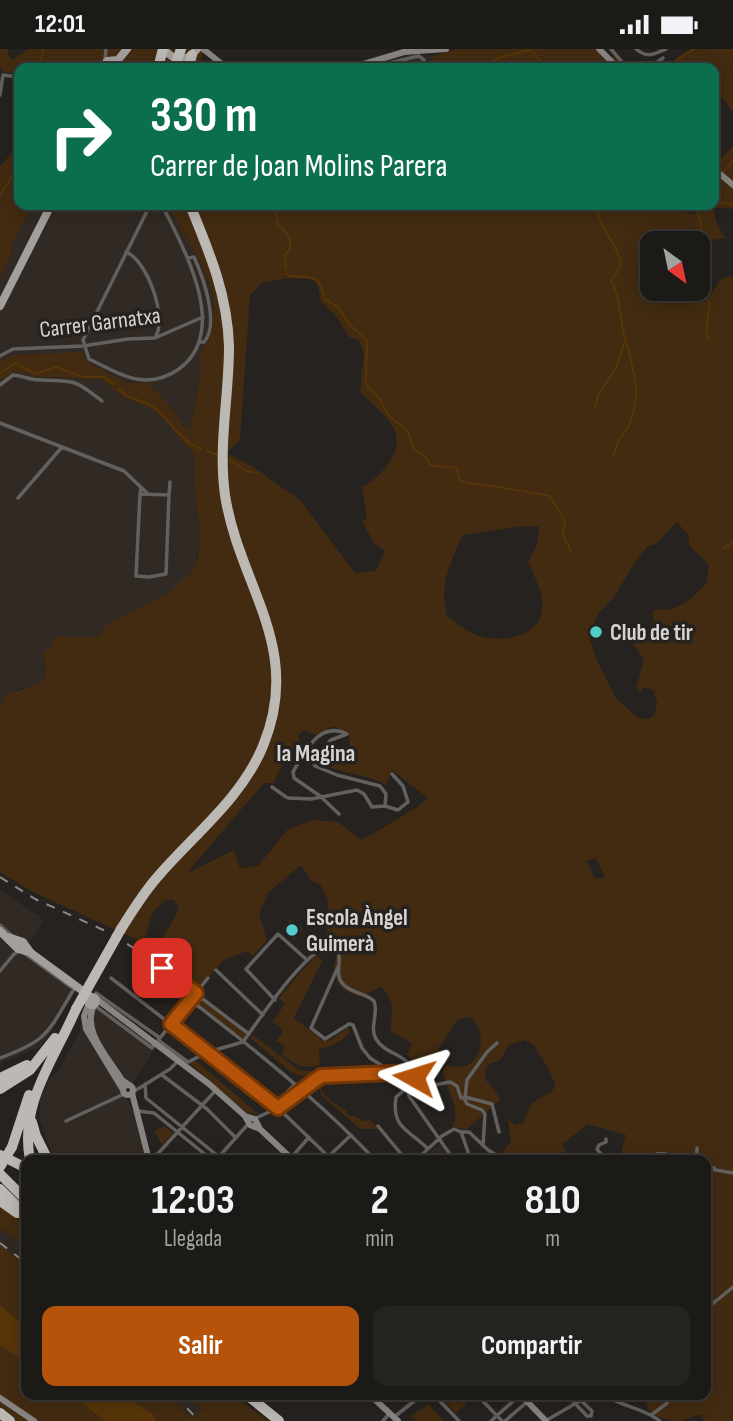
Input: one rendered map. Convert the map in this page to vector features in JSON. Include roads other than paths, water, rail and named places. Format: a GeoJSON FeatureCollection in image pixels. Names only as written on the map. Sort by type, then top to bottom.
{"type":"FeatureCollection","features":[{"type":"Feature","properties":{"kind":"highway"},"geometry":{"type":"LineString","coordinates":[[21,1186],[0,1166],[12,1147],[30,1092],[74,1008],[119,928],[150,886],[228,803],[244,782],[263,747],[272,719],[276,680],[274,647],[263,607],[231,520],[220,469],[224,358],[222,323],[213,279],[186,210]]}},
{"type":"Feature","properties":{"kind":"highway"},"geometry":{"type":"LineString","coordinates":[[192,210],[217,274],[226,314],[229,358],[220,442]]}},
{"type":"Feature","properties":{"kind":"highway"},"geometry":{"type":"LineString","coordinates":[[0,1078],[35,1059],[74,1008]]}},
{"type":"Feature","properties":{"kind":"highway"},"geometry":{"type":"LineString","coordinates":[[30,1155],[28,1127],[38,1087],[74,1008]]}},
{"type":"Feature","properties":{"kind":"highway"},"geometry":{"type":"LineString","coordinates":[[0,1089],[18,1079],[35,1064],[47,1051],[64,1022]]}},
{"type":"Feature","properties":{"kind":"highway"},"geometry":{"type":"LineString","coordinates":[[38,1087],[32,1121],[46,1155]]}},
{"type":"Feature","properties":{"kind":"highway"},"geometry":{"type":"LineString","coordinates":[[0,1154],[21,1165]]}},
{"type":"Feature","properties":{"kind":"highway"},"geometry":{"type":"LineString","coordinates":[[0,1174],[21,1195]]}},
{"type":"Feature","properties":{"kind":"highway"},"geometry":{"type":"LineString","coordinates":[[0,1186],[21,1204]]}},
{"type":"Feature","properties":{"kind":"highway"},"geometry":{"type":"LineString","coordinates":[[0,1186],[21,1212]]}},
{"type":"Feature","properties":{"kind":"highway"},"geometry":{"type":"LineString","coordinates":[[0,1201],[21,1215]]}},
{"type":"Feature","properties":{"kind":"highway"},"geometry":{"type":"LineString","coordinates":[[253,1400],[279,1421]]}},
{"type":"Feature","properties":{"kind":"highway"},"geometry":{"type":"LineString","coordinates":[[263,1400],[289,1421]]}},
{"type":"Feature","properties":{"kind":"highway"},"geometry":{"type":"LineString","coordinates":[[0,1413],[10,1421]]}},
{"type":"Feature","properties":{"kind":"main road"},"geometry":{"type":"LineString","coordinates":[[111,63],[127,49]]}},
{"type":"Feature","properties":{"kind":"main road"},"geometry":{"type":"LineString","coordinates":[[111,63],[132,49]]}},
{"type":"Feature","properties":{"kind":"main road"},"geometry":{"type":"LineString","coordinates":[[164,49],[176,58],[185,59],[194,53],[206,51],[221,63]]}},
{"type":"Feature","properties":{"kind":"main road"},"geometry":{"type":"LineString","coordinates":[[375,63],[404,52],[446,49]]}},
{"type":"Feature","properties":{"kind":"main road"},"geometry":{"type":"LineString","coordinates":[[599,49],[610,53]]}},
{"type":"Feature","properties":{"kind":"main road"},"geometry":{"type":"LineString","coordinates":[[719,173],[733,185]]}},
{"type":"Feature","properties":{"kind":"main road"},"geometry":{"type":"LineString","coordinates":[[0,306],[48,210]]}},
{"type":"Feature","properties":{"kind":"main road"},"geometry":{"type":"LineString","coordinates":[[0,931],[105,1011],[158,1041],[288,1155]]}},
{"type":"Feature","properties":{"kind":"main road"},"geometry":{"type":"LineString","coordinates":[[93,1000],[89,1020],[96,1040],[122,1080],[132,1090]]}},
{"type":"Feature","properties":{"kind":"main road"},"geometry":{"type":"LineString","coordinates":[[93,1000],[84,1016],[86,1029],[132,1090],[150,1155]]}},
{"type":"Feature","properties":{"kind":"main road"},"geometry":{"type":"LineString","coordinates":[[0,1398],[34,1421]]}},
{"type":"Feature","properties":{"kind":"main road"},"geometry":{"type":"LineString","coordinates":[[375,1400],[394,1417]]}},
{"type":"Feature","properties":{"kind":"main road"},"geometry":{"type":"LineString","coordinates":[[527,1401],[546,1421]]}},
{"type":"Feature","properties":{"kind":"street"},"geometry":{"type":"LineString","coordinates":[[636,49],[643,55],[666,49]]}},
{"type":"Feature","properties":{"kind":"street"},"geometry":{"type":"LineString","coordinates":[[384,63],[419,56],[425,60],[423,63]]}},
{"type":"Feature","properties":{"kind":"street"},"geometry":{"type":"LineString","coordinates":[[656,63],[663,58]]}},
{"type":"Feature","properties":{"kind":"street"},"geometry":{"type":"LineString","coordinates":[[0,95],[3,75],[14,76]]}},
{"type":"Feature","properties":{"kind":"street"},"geometry":{"type":"LineString","coordinates":[[148,210],[84,337],[83,346],[89,359],[123,376],[145,380],[162,378],[188,361],[199,342],[203,316],[188,258],[164,210]]}},
{"type":"Feature","properties":{"kind":"street"},"geometry":{"type":"LineString","coordinates":[[127,252],[136,260],[156,299],[160,322],[155,338]]}},
{"type":"Feature","properties":{"kind":"street"},"geometry":{"type":"LineString","coordinates":[[188,258],[194,257],[198,265],[210,312],[209,335],[206,340],[199,342]]}},
{"type":"Feature","properties":{"kind":"street","name":"Carrer Garnatxa"},"geometry":{"type":"LineString","coordinates":[[0,356],[13,348],[83,346],[155,338],[210,312]]}},
{"type":"Feature","properties":{"kind":"street"},"geometry":{"type":"LineString","coordinates":[[0,385],[13,375],[41,380],[67,380],[82,386],[102,401]]}},
{"type":"Feature","properties":{"kind":"street"},"geometry":{"type":"LineString","coordinates":[[0,423],[122,470],[149,495]]}},
{"type":"Feature","properties":{"kind":"street"},"geometry":{"type":"LineString","coordinates":[[18,498],[62,447]]}},
{"type":"Feature","properties":{"kind":"street"},"geometry":{"type":"LineString","coordinates":[[141,488],[136,576],[149,577],[166,574],[170,482]]}},
{"type":"Feature","properties":{"kind":"street"},"geometry":{"type":"LineString","coordinates":[[140,494],[169,495]]}},
{"type":"Feature","properties":{"kind":"street"},"geometry":{"type":"LineString","coordinates":[[339,814],[320,796],[294,778],[293,772],[321,733],[337,730],[347,734],[345,737],[331,740],[313,761],[315,766],[337,775],[380,786],[386,794],[385,806]]}},
{"type":"Feature","properties":{"kind":"street"},"geometry":{"type":"LineString","coordinates":[[272,786],[287,797],[303,799],[357,790],[365,794],[372,807],[385,806],[398,810],[408,802],[402,784],[392,774]]}},
{"type":"Feature","properties":{"kind":"street"},"geometry":{"type":"LineString","coordinates":[[0,925],[16,945],[74,989],[188,1062],[208,1052],[243,1042],[307,960],[333,943],[340,952],[338,968],[311,1028],[325,1039],[353,1024],[362,1048],[370,1058],[384,1067],[384,1073]]}},
{"type":"Feature","properties":{"kind":"street"},"geometry":{"type":"LineString","coordinates":[[275,1000],[246,969],[278,934],[307,960]]}},
{"type":"Feature","properties":{"kind":"street"},"geometry":{"type":"LineString","coordinates":[[0,971],[16,945]]}},
{"type":"Feature","properties":{"kind":"street"},"geometry":{"type":"LineString","coordinates":[[158,958],[162,968],[249,1034]]}},
{"type":"Feature","properties":{"kind":"street"},"geometry":{"type":"LineString","coordinates":[[338,968],[340,979],[345,986],[374,1001],[377,1010],[373,1032],[376,1039],[403,1057],[414,1072],[408,1090],[410,1098],[451,1155]]}},
{"type":"Feature","properties":{"kind":"street"},"geometry":{"type":"LineString","coordinates":[[148,969],[295,1084],[370,1155]]}},
{"type":"Feature","properties":{"kind":"street"},"geometry":{"type":"LineString","coordinates":[[216,970],[263,1015]]}},
{"type":"Feature","properties":{"kind":"street"},"geometry":{"type":"LineString","coordinates":[[153,972],[145,985],[153,991],[162,996],[170,984]]}},
{"type":"Feature","properties":{"kind":"street"},"geometry":{"type":"LineString","coordinates":[[111,978],[277,1107],[326,1155]]}},
{"type":"Feature","properties":{"kind":"street"},"geometry":{"type":"LineString","coordinates":[[158,1041],[208,978]]}},
{"type":"Feature","properties":{"kind":"street"},"geometry":{"type":"LineString","coordinates":[[332,982],[336,978],[340,979]]}},
{"type":"Feature","properties":{"kind":"street"},"geometry":{"type":"LineString","coordinates":[[0,1058],[31,1046],[46,1035],[74,989]]}},
{"type":"Feature","properties":{"kind":"street"},"geometry":{"type":"LineString","coordinates":[[89,1020],[95,1012],[105,1011]]}},
{"type":"Feature","properties":{"kind":"street"},"geometry":{"type":"LineString","coordinates":[[483,1146],[485,1114],[467,1104],[465,1087],[487,1052],[497,1043]]}},
{"type":"Feature","properties":{"kind":"street"},"geometry":{"type":"LineString","coordinates":[[66,1121],[162,1075],[178,1061]]}},
{"type":"Feature","properties":{"kind":"street"},"geometry":{"type":"LineString","coordinates":[[220,1155],[252,1122],[323,1076],[414,1072]]}},
{"type":"Feature","properties":{"kind":"street"},"geometry":{"type":"LineString","coordinates":[[162,1075],[202,1105],[236,1137]]}},
{"type":"Feature","properties":{"kind":"street"},"geometry":{"type":"LineString","coordinates":[[428,1149],[400,1127],[396,1097],[401,1092],[450,1082],[457,1086],[459,1096],[492,1104],[499,1132]]}},
{"type":"Feature","properties":{"kind":"street"},"geometry":{"type":"LineString","coordinates":[[277,1107],[292,1084],[295,1084]]}},
{"type":"Feature","properties":{"kind":"street"},"geometry":{"type":"LineString","coordinates":[[132,1090],[145,1096],[183,1126],[213,1155]]}},
{"type":"Feature","properties":{"kind":"street"},"geometry":{"type":"LineString","coordinates":[[155,1155],[216,1090]]}},
{"type":"Feature","properties":{"kind":"street"},"geometry":{"type":"LineString","coordinates":[[135,1107],[145,1113],[154,1113],[211,1155]]}},
{"type":"Feature","properties":{"kind":"street"},"geometry":{"type":"LineString","coordinates":[[154,1113],[158,1108]]}},
{"type":"Feature","properties":{"kind":"street"},"geometry":{"type":"LineString","coordinates":[[141,1121],[145,1113]]}},
{"type":"Feature","properties":{"kind":"street"},"geometry":{"type":"LineString","coordinates":[[379,1126],[402,1155]]}},
{"type":"Feature","properties":{"kind":"street"},"geometry":{"type":"LineString","coordinates":[[421,1155],[454,1129],[469,1132],[497,1155]]}},
{"type":"Feature","properties":{"kind":"street"},"geometry":{"type":"LineString","coordinates":[[461,1132],[469,1155]]}},
{"type":"Feature","properties":{"kind":"street"},"geometry":{"type":"LineString","coordinates":[[334,1155],[351,1135]]}},
{"type":"Feature","properties":{"kind":"street"},"geometry":{"type":"LineString","coordinates":[[295,1155],[309,1137]]}},
{"type":"Feature","properties":{"kind":"street"},"geometry":{"type":"LineString","coordinates":[[602,1155],[597,1149],[598,1145],[606,1142],[606,1139]]}},
{"type":"Feature","properties":{"kind":"street"},"geometry":{"type":"LineString","coordinates":[[696,1147],[698,1155]]}},
{"type":"Feature","properties":{"kind":"street"},"geometry":{"type":"LineString","coordinates":[[711,1165],[721,1171]]}},
{"type":"Feature","properties":{"kind":"street"},"geometry":{"type":"LineString","coordinates":[[711,1169],[733,1173]]}},
{"type":"Feature","properties":{"kind":"street"},"geometry":{"type":"LineString","coordinates":[[711,1305],[733,1287]]}},
{"type":"Feature","properties":{"kind":"street"},"geometry":{"type":"LineString","coordinates":[[439,1400],[460,1421]]}},
{"type":"Feature","properties":{"kind":"street"},"geometry":{"type":"LineString","coordinates":[[482,1400],[503,1421],[527,1401]]}},
{"type":"Feature","properties":{"kind":"street"},"geometry":{"type":"LineString","coordinates":[[491,1421],[515,1400]]}},
{"type":"Feature","properties":{"kind":"street"},"geometry":{"type":"LineString","coordinates":[[546,1421],[576,1404],[581,1401],[592,1411],[591,1416],[587,1416],[576,1404],[572,1400]]}},
{"type":"Feature","properties":{"kind":"street"},"geometry":{"type":"LineString","coordinates":[[612,1400],[652,1415],[660,1421]]}},
{"type":"Feature","properties":{"kind":"street"},"geometry":{"type":"LineString","coordinates":[[652,1415],[669,1400]]}},
{"type":"Feature","properties":{"kind":"street"},"geometry":{"type":"LineString","coordinates":[[383,1421],[394,1417],[415,1401]]}},
{"type":"Feature","properties":{"kind":"waterway"},"geometry":{"type":"LineString","coordinates":[[41,63],[43,49]]}},
{"type":"Feature","properties":{"kind":"waterway"},"geometry":{"type":"LineString","coordinates":[[673,63],[694,49]]}},
{"type":"Feature","properties":{"kind":"waterway"},"geometry":{"type":"LineString","coordinates":[[492,63],[498,58],[529,50],[533,51],[541,63]]}},
{"type":"Feature","properties":{"kind":"waterway"},"geometry":{"type":"LineString","coordinates":[[723,172],[733,161]]}},
{"type":"Feature","properties":{"kind":"waterway"},"geometry":{"type":"LineString","coordinates":[[0,195],[14,174]]}},
{"type":"Feature","properties":{"kind":"waterway"},"geometry":{"type":"LineString","coordinates":[[719,202],[733,204]]}},
{"type":"Feature","properties":{"kind":"waterway"},"geometry":{"type":"LineString","coordinates":[[276,210],[278,225],[290,241],[290,249],[285,255],[286,269]]}},
{"type":"Feature","properties":{"kind":"waterway"},"geometry":{"type":"LineString","coordinates":[[596,210],[620,260],[620,266],[611,280],[618,301],[636,390],[630,423],[617,444],[613,457]]}},
{"type":"Feature","properties":{"kind":"waterway"},"geometry":{"type":"LineString","coordinates":[[696,210],[702,231]]}},
{"type":"Feature","properties":{"kind":"waterway"},"geometry":{"type":"LineString","coordinates":[[287,274],[318,280],[325,299],[339,308],[348,323],[367,341],[366,384],[388,414],[408,432],[414,449],[426,457],[430,465],[457,468],[460,481],[520,491]]}},
{"type":"Feature","properties":{"kind":"waterway"},"geometry":{"type":"LineString","coordinates":[[708,301],[706,331],[709,340]]}},
{"type":"Feature","properties":{"kind":"waterway"},"geometry":{"type":"LineString","coordinates":[[595,409],[598,395],[616,368],[625,340]]}},
{"type":"Feature","properties":{"kind":"waterway"},"geometry":{"type":"LineString","coordinates":[[0,373],[15,363],[36,374],[56,367],[83,377],[104,377],[113,384]]}},
{"type":"Feature","properties":{"kind":"waterway"},"geometry":{"type":"LineString","coordinates":[[118,389],[127,396],[153,407],[181,436],[201,449]]}},
{"type":"Feature","properties":{"kind":"waterway"},"geometry":{"type":"LineString","coordinates":[[207,451],[219,455]]}},
{"type":"Feature","properties":{"kind":"waterway"},"geometry":{"type":"LineString","coordinates":[[227,459],[247,471],[257,473]]}},
{"type":"Feature","properties":{"kind":"waterway"},"geometry":{"type":"LineString","coordinates":[[523,491],[550,496],[565,521],[563,534],[571,552]]}},
{"type":"Feature","properties":{"kind":"waterway"},"geometry":{"type":"LineString","coordinates":[[724,548],[733,542]]}},
{"type":"Feature","properties":{"kind":"railway"},"geometry":{"type":"LineString","coordinates":[[0,877],[35,899],[110,933],[154,961]]}},
{"type":"Feature","properties":{"kind":"railway"},"geometry":{"type":"LineString","coordinates":[[0,1243],[21,1259]]}},
{"type":"Feature","properties":{"kind":"railway"},"geometry":{"type":"LineString","coordinates":[[180,1400],[199,1421]]}},
{"type":"Feature","properties":{"kind":"place","name":"Club de tir"},"geometry":{"type":"Point","coordinates":[596,632]}},
{"type":"Feature","properties":{"kind":"place","name":"Escola Àngel Guimerà"},"geometry":{"type":"Point","coordinates":[292,930]}},
{"type":"Feature","properties":{"kind":"district","name":"la Magina"},"geometry":{"type":"Point","coordinates":[316,753]}}]}
